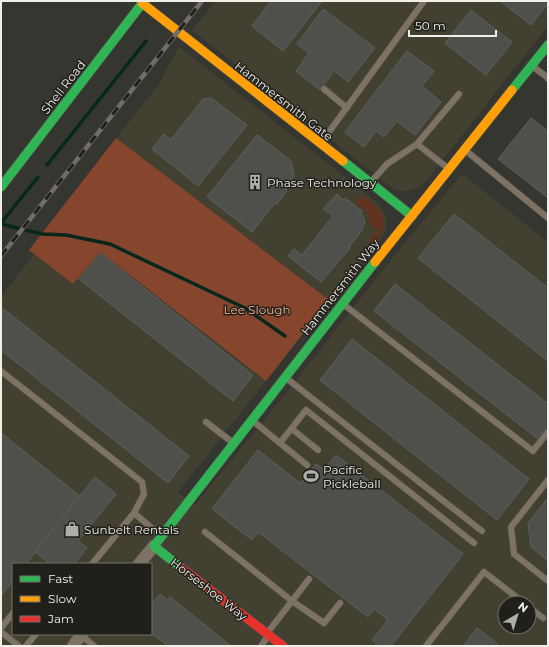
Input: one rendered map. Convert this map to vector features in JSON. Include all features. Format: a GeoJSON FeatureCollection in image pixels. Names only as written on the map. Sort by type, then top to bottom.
{"type":"FeatureCollection","features":[{"type":"Feature","properties":{"kind":"street","name":"Hammersmith Gate"},"geometry":{"type":"LineString","coordinates":[[143,2],[412,216]]}},
{"type":"Feature","properties":{"kind":"street","name":"Shell Road"},"geometry":{"type":"LineString","coordinates":[[1,187],[143,2]]}},
{"type":"Feature","properties":{"kind":"street","name":"Hammersmith Way"},"geometry":{"type":"LineString","coordinates":[[158,541],[342,303],[450,170],[548,45]]}},
{"type":"Feature","properties":{"kind":"street"},"geometry":{"type":"LineString","coordinates":[[140,563],[158,541]]}},
{"type":"Feature","properties":{"kind":"street","name":"Horseshoe Way"},"geometry":{"type":"LineString","coordinates":[[158,541],[283,646]]}},
{"type":"Feature","properties":{"kind":"street"},"geometry":{"type":"LineString","coordinates":[[72,646],[81,635]]}},
{"type":"Feature","properties":{"kind":"lane"},"geometry":{"type":"LineString","coordinates":[[320,144],[424,1]]}},
{"type":"Feature","properties":{"kind":"lane"},"geometry":{"type":"LineString","coordinates":[[532,66],[548,77]]}},
{"type":"Feature","properties":{"kind":"lane"},"geometry":{"type":"LineString","coordinates":[[324,89],[347,108]]}},
{"type":"Feature","properties":{"kind":"lane"},"geometry":{"type":"LineString","coordinates":[[370,183],[387,164],[417,144],[459,94]]}},
{"type":"Feature","properties":{"kind":"lane"},"geometry":{"type":"LineString","coordinates":[[417,144],[450,170]]}},
{"type":"Feature","properties":{"kind":"lane"},"geometry":{"type":"LineString","coordinates":[[465,150],[548,218]]}},
{"type":"Feature","properties":{"kind":"lane"},"geometry":{"type":"LineString","coordinates":[[342,303],[533,451],[548,432]]}},
{"type":"Feature","properties":{"kind":"lane"},"geometry":{"type":"LineString","coordinates":[[1,371],[142,482],[144,494],[134,513],[93,563]]}},
{"type":"Feature","properties":{"kind":"lane"},"geometry":{"type":"LineString","coordinates":[[285,377],[482,530]]}},
{"type":"Feature","properties":{"kind":"lane"},"geometry":{"type":"LineString","coordinates":[[280,443],[306,410],[474,543]]}},
{"type":"Feature","properties":{"kind":"lane"},"geometry":{"type":"LineString","coordinates":[[251,420],[307,464]]}},
{"type":"Feature","properties":{"kind":"lane"},"geometry":{"type":"LineString","coordinates":[[206,422],[234,443]]}},
{"type":"Feature","properties":{"kind":"lane"},"geometry":{"type":"LineString","coordinates":[[292,429],[318,450]]}},
{"type":"Feature","properties":{"kind":"lane"},"geometry":{"type":"LineString","coordinates":[[548,480],[511,527],[514,554],[548,581]]}},
{"type":"Feature","properties":{"kind":"lane"},"geometry":{"type":"LineString","coordinates":[[134,513],[158,541]]}},
{"type":"Feature","properties":{"kind":"lane"},"geometry":{"type":"LineString","coordinates":[[205,532],[292,601],[324,623],[340,603]]}},
{"type":"Feature","properties":{"kind":"lane"},"geometry":{"type":"LineString","coordinates":[[426,646],[484,572],[514,595]]}},
{"type":"Feature","properties":{"kind":"lane"},"geometry":{"type":"LineString","coordinates":[[261,646],[268,634],[309,579]]}},
{"type":"Feature","properties":{"kind":"lane"},"geometry":{"type":"LineString","coordinates":[[537,613],[543,618]]}},
{"type":"Feature","properties":{"kind":"lane"},"geometry":{"type":"LineString","coordinates":[[1,628],[12,614]]}},
{"type":"Feature","properties":{"kind":"lane"},"geometry":{"type":"LineString","coordinates":[[1,632],[19,646]]}},
{"type":"Feature","properties":{"kind":"lane"},"geometry":{"type":"LineString","coordinates":[[26,646],[35,635]]}},
{"type":"Feature","properties":{"kind":"lane"},"geometry":{"type":"LineString","coordinates":[[81,635],[94,646]]}},
{"type":"Feature","properties":{"kind":"shaded area"},"geometry":{"type":"Polygon","coordinates":[[[216,1],[548,1],[548,26],[426,181],[418,188],[400,191],[391,187],[192,30],[216,1]]]}},
{"type":"Feature","properties":{"kind":"shaded area"},"geometry":{"type":"Polygon","coordinates":[[[179,47],[378,203],[384,212],[387,223],[384,234],[331,302],[116,138],[157,87],[179,47]]]}},
{"type":"Feature","properties":{"kind":"shaded area"},"geometry":{"type":"Polygon","coordinates":[[[462,174],[548,242],[548,646],[1,646],[1,297],[34,254],[73,284],[100,252],[266,381],[178,492],[195,505],[284,396],[390,261],[462,174]]]}},
{"type":"Feature","properties":{"kind":"shaded area"},"geometry":{"type":"Polygon","coordinates":[[[362,195],[378,208],[384,224],[378,238],[380,240],[371,250],[367,250],[371,245],[369,240],[377,230],[369,223],[368,214],[356,203],[362,195]]]}},
{"type":"Feature","properties":{"kind":"green space","name":"Lee Slough"},"geometry":{"type":"Polygon","coordinates":[[[116,138],[329,300],[266,381],[100,252],[73,284],[29,250],[116,138]]]}},
{"type":"Feature","properties":{"kind":"building"},"geometry":{"type":"Polygon","coordinates":[[[271,1],[322,1],[283,51],[252,26],[271,1]]]}},
{"type":"Feature","properties":{"kind":"building"},"geometry":{"type":"Polygon","coordinates":[[[500,1],[548,1],[548,3],[531,25],[500,1]]]}},
{"type":"Feature","properties":{"kind":"building"},"geometry":{"type":"Polygon","coordinates":[[[323,9],[375,48],[348,82],[334,71],[320,90],[296,71],[309,53],[297,44],[323,9]]]}},
{"type":"Feature","properties":{"kind":"building"},"geometry":{"type":"Polygon","coordinates":[[[471,10],[512,42],[486,75],[445,43],[471,10]]]}},
{"type":"Feature","properties":{"kind":"building"},"geometry":{"type":"Polygon","coordinates":[[[407,51],[434,71],[422,86],[441,102],[415,135],[397,121],[384,137],[376,131],[364,147],[345,132],[407,51]]]}},
{"type":"Feature","properties":{"kind":"building"},"geometry":{"type":"Polygon","coordinates":[[[211,98],[247,125],[198,186],[152,149],[164,134],[171,140],[203,99],[211,98]]]}},
{"type":"Feature","properties":{"kind":"building"},"geometry":{"type":"Polygon","coordinates":[[[531,118],[548,131],[548,198],[498,159],[531,118]]]}},
{"type":"Feature","properties":{"kind":"building","name":"Phase Technology"},"geometry":{"type":"Polygon","coordinates":[[[257,135],[291,161],[294,175],[286,189],[287,191],[277,204],[275,203],[252,232],[207,197],[257,135]]]}},
{"type":"Feature","properties":{"kind":"building"},"geometry":{"type":"Polygon","coordinates":[[[337,194],[343,200],[345,198],[362,211],[361,214],[365,223],[362,228],[363,229],[349,247],[350,248],[321,282],[288,256],[294,249],[302,255],[333,216],[323,209],[337,194]]]}},
{"type":"Feature","properties":{"kind":"building"},"geometry":{"type":"Polygon","coordinates":[[[454,214],[548,288],[548,361],[418,258],[454,214]]]}},
{"type":"Feature","properties":{"kind":"building"},"geometry":{"type":"Polygon","coordinates":[[[100,253],[253,375],[233,401],[79,279],[100,253]]]}},
{"type":"Feature","properties":{"kind":"building"},"geometry":{"type":"Polygon","coordinates":[[[395,284],[548,404],[548,426],[538,439],[374,311],[395,284]]]}},
{"type":"Feature","properties":{"kind":"building"},"geometry":{"type":"Polygon","coordinates":[[[1,307],[189,456],[168,483],[1,350],[1,307]]]}},
{"type":"Feature","properties":{"kind":"building"},"geometry":{"type":"Polygon","coordinates":[[[352,339],[529,479],[497,520],[320,380],[352,339]]]}},
{"type":"Feature","properties":{"kind":"building"},"geometry":{"type":"Polygon","coordinates":[[[1,433],[80,496],[27,563],[12,563],[12,582],[1,596],[1,433]]]}},
{"type":"Feature","properties":{"kind":"building"},"geometry":{"type":"Polygon","coordinates":[[[258,450],[300,483],[316,464],[324,470],[336,455],[463,554],[391,646],[379,646],[372,640],[388,620],[374,609],[368,617],[258,532],[252,540],[212,509],[258,450]]]}},
{"type":"Feature","properties":{"kind":"building"},"geometry":{"type":"Polygon","coordinates":[[[95,477],[116,494],[78,541],[87,548],[75,563],[49,563],[35,552],[95,477]]]}},
{"type":"Feature","properties":{"kind":"building"},"geometry":{"type":"Polygon","coordinates":[[[548,498],[548,561],[531,547],[528,523],[548,498]]]}},
{"type":"Feature","properties":{"kind":"building"},"geometry":{"type":"Polygon","coordinates":[[[160,594],[167,600],[170,597],[231,646],[168,646],[152,634],[152,600],[154,601],[160,594]]]}},
{"type":"Feature","properties":{"kind":"building"},"geometry":{"type":"Polygon","coordinates":[[[477,628],[500,646],[463,646],[477,628]]]}},
{"type":"Feature","properties":{"kind":"waterway"},"geometry":{"type":"LineString","coordinates":[[47,165],[146,41]]}},
{"type":"Feature","properties":{"kind":"waterway"},"geometry":{"type":"LineString","coordinates":[[1,223],[38,177]]}},
{"type":"Feature","properties":{"kind":"waterway"},"geometry":{"type":"LineString","coordinates":[[1,224],[42,234],[66,235],[110,244],[245,308],[285,336]]}},
{"type":"Feature","properties":{"kind":"railway"},"geometry":{"type":"LineString","coordinates":[[1,256],[202,1]]}},
{"type":"Feature","properties":{"kind":"traffic: fast"},"geometry":{"type":"LineString","coordinates":[[1,187],[144,1]]}},
{"type":"Feature","properties":{"kind":"traffic: fast"},"geometry":{"type":"LineString","coordinates":[[512,90],[548,45]]}},
{"type":"Feature","properties":{"kind":"traffic: fast"},"geometry":{"type":"LineString","coordinates":[[343,161],[412,216]]}},
{"type":"Feature","properties":{"kind":"traffic: fast"},"geometry":{"type":"LineString","coordinates":[[180,567],[154,546],[375,262]]}},
{"type":"Feature","properties":{"kind":"traffic: slow"},"geometry":{"type":"LineString","coordinates":[[142,3],[343,161]]}},
{"type":"Feature","properties":{"kind":"traffic: slow"},"geometry":{"type":"LineString","coordinates":[[375,262],[512,90]]}},
{"type":"Feature","properties":{"kind":"traffic: jam"},"geometry":{"type":"LineString","coordinates":[[180,567],[283,646]]}},
{"type":"Feature","properties":{"kind":"place","name":"Phase Technology"},"geometry":{"type":"Point","coordinates":[255,182]}},
{"type":"Feature","properties":{"kind":"place","name":"Pacific Pickleball"},"geometry":{"type":"Point","coordinates":[311,476]}},
{"type":"Feature","properties":{"kind":"place","name":"Sunbelt Rentals"},"geometry":{"type":"Point","coordinates":[72,529]}}]}
